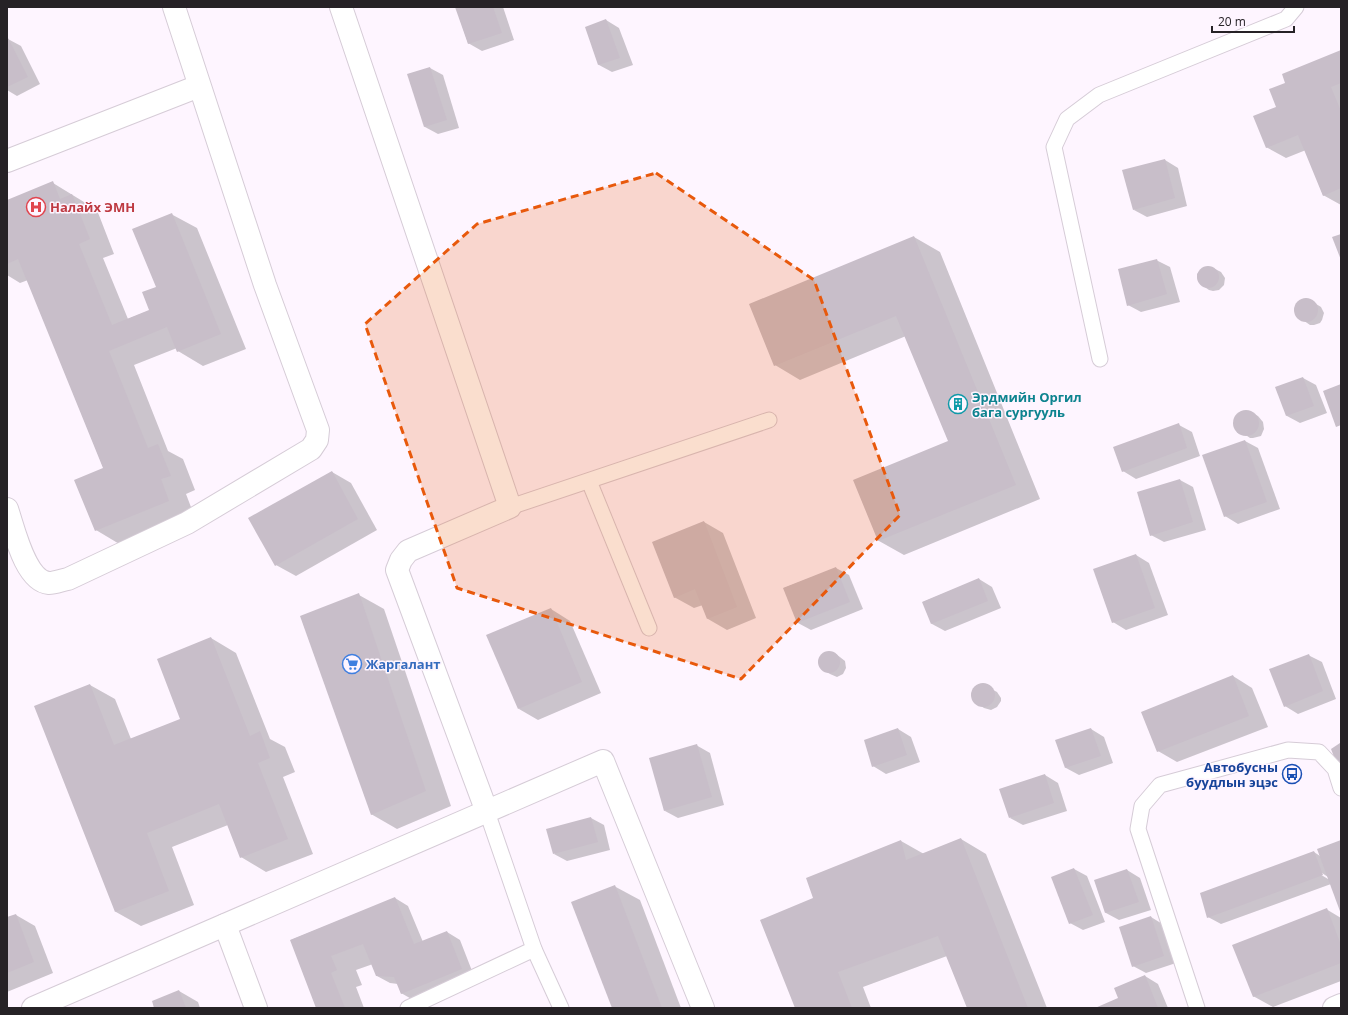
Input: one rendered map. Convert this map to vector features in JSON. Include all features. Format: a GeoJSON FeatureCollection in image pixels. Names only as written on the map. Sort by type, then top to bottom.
{"type":"FeatureCollection","features":[{"type":"Feature","properties":{"kind":"street"},"geometry":{"type":"LineString","coordinates":[[7,509],[24,559],[34,576],[49,583],[68,579],[187,523],[311,449],[317,440],[318,430],[264,285],[174,7]]}},
{"type":"Feature","properties":{"kind":"street"},"geometry":{"type":"LineString","coordinates":[[341,7],[510,507],[408,551],[401,560],[397,570],[486,812]]}},
{"type":"Feature","properties":{"kind":"street"},"geometry":{"type":"LineString","coordinates":[[7,161],[199,86]]}},
{"type":"Feature","properties":{"kind":"street"},"geometry":{"type":"LineString","coordinates":[[33,1008],[603,761],[703,1008]]}},
{"type":"Feature","properties":{"kind":"street"},"geometry":{"type":"LineString","coordinates":[[225,925],[256,1008]]}},
{"type":"Feature","properties":{"kind":"street"},"geometry":{"type":"LineString","coordinates":[[1334,1008],[1341,1005]]}},
{"type":"Feature","properties":{"kind":"lane"},"geometry":{"type":"LineString","coordinates":[[1100,359],[1054,147],[1067,119],[1099,94],[1286,19],[1296,7]]}},
{"type":"Feature","properties":{"kind":"lane"},"geometry":{"type":"LineString","coordinates":[[510,507],[769,420]]}},
{"type":"Feature","properties":{"kind":"lane"},"geometry":{"type":"LineString","coordinates":[[589,481],[649,628]]}},
{"type":"Feature","properties":{"kind":"lane"},"geometry":{"type":"LineString","coordinates":[[1197,1008],[1138,829],[1142,806],[1160,785],[1288,750],[1319,752],[1335,769],[1341,788]]}},
{"type":"Feature","properties":{"kind":"lane"},"geometry":{"type":"LineString","coordinates":[[486,812],[534,950],[561,1008]]}},
{"type":"Feature","properties":{"kind":"lane"},"geometry":{"type":"LineString","coordinates":[[408,1008],[534,950]]}},
{"type":"Feature","properties":{"kind":"highlighted area"},"geometry":{"type":"Polygon","coordinates":[[[656,173],[814,280],[900,515],[741,679],[457,588],[365,324],[477,224],[656,173]]]}},
{"type":"Feature","properties":{"kind":"building"},"geometry":{"type":"Polygon","coordinates":[[[455,7],[493,7],[502,33],[468,44],[455,7]]]}},
{"type":"Feature","properties":{"kind":"building"},"geometry":{"type":"Polygon","coordinates":[[[606,19],[620,58],[598,65],[585,27],[606,19]]]}},
{"type":"Feature","properties":{"kind":"building"},"geometry":{"type":"Polygon","coordinates":[[[7,38],[28,77],[7,87],[7,38]]]}},
{"type":"Feature","properties":{"kind":"building"},"geometry":{"type":"Polygon","coordinates":[[[1341,50],[1341,83],[1331,87],[1341,111],[1341,188],[1323,196],[1298,135],[1266,148],[1253,116],[1276,107],[1269,89],[1285,83],[1282,74],[1341,50]]]}},
{"type":"Feature","properties":{"kind":"building"},"geometry":{"type":"Polygon","coordinates":[[[430,67],[447,120],[424,127],[407,74],[430,67]]]}},
{"type":"Feature","properties":{"kind":"building"},"geometry":{"type":"Polygon","coordinates":[[[1165,159],[1175,198],[1133,210],[1122,170],[1165,159]]]}},
{"type":"Feature","properties":{"kind":"building"},"geometry":{"type":"Polygon","coordinates":[[[53,181],[60,199],[72,194],[90,239],[79,244],[112,325],[149,310],[142,292],[156,287],[132,229],[172,213],[221,334],[177,352],[167,327],[109,351],[148,448],[158,444],[171,476],[161,479],[169,501],[95,531],[74,480],[103,468],[18,259],[7,264],[7,200],[53,181]]]}},
{"type":"Feature","properties":{"kind":"building"},"geometry":{"type":"Polygon","coordinates":[[[1341,234],[1341,260],[1332,237],[1341,234]]]}},
{"type":"Feature","properties":{"kind":"building","name":"Эрдмийн Оргил бага сургууль"},"geometry":{"type":"Polygon","coordinates":[[[914,236],[1016,485],[878,541],[853,480],[948,441],[896,316],[774,366],[749,304],[914,236]]]}},
{"type":"Feature","properties":{"kind":"building"},"geometry":{"type":"Polygon","coordinates":[[[1157,259],[1167,294],[1127,306],[1118,269],[1157,259]]]}},
{"type":"Feature","properties":{"kind":"building"},"geometry":{"type":"Polygon","coordinates":[[[1208,266],[1216,269],[1219,277],[1216,285],[1208,288],[1200,285],[1197,277],[1200,269],[1208,266]]]}},
{"type":"Feature","properties":{"kind":"building"},"geometry":{"type":"Polygon","coordinates":[[[1306,298],[1311,299],[1317,305],[1317,315],[1311,321],[1306,322],[1301,321],[1295,315],[1294,310],[1295,305],[1301,299],[1306,298]]]}},
{"type":"Feature","properties":{"kind":"building"},"geometry":{"type":"Polygon","coordinates":[[[1303,377],[1314,406],[1286,416],[1275,387],[1303,377]]]}},
{"type":"Feature","properties":{"kind":"building"},"geometry":{"type":"Polygon","coordinates":[[[1341,384],[1341,425],[1336,427],[1323,391],[1341,384]]]}},
{"type":"Feature","properties":{"kind":"building"},"geometry":{"type":"Polygon","coordinates":[[[1246,410],[1255,414],[1259,423],[1255,432],[1246,436],[1237,432],[1233,423],[1237,414],[1246,410]]]}},
{"type":"Feature","properties":{"kind":"building"},"geometry":{"type":"Polygon","coordinates":[[[1179,423],[1187,448],[1122,472],[1113,447],[1179,423]]]}},
{"type":"Feature","properties":{"kind":"building"},"geometry":{"type":"Polygon","coordinates":[[[1245,440],[1267,502],[1224,517],[1202,455],[1245,440]]]}},
{"type":"Feature","properties":{"kind":"building"},"geometry":{"type":"Polygon","coordinates":[[[332,471],[358,519],[275,566],[248,518],[332,471]]]}},
{"type":"Feature","properties":{"kind":"building"},"geometry":{"type":"Polygon","coordinates":[[[1180,479],[1193,522],[1150,536],[1137,492],[1180,479]]]}},
{"type":"Feature","properties":{"kind":"building"},"geometry":{"type":"Polygon","coordinates":[[[704,521],[737,607],[707,619],[695,589],[674,598],[652,542],[704,521]]]}},
{"type":"Feature","properties":{"kind":"building"},"geometry":{"type":"Polygon","coordinates":[[[1136,554],[1155,608],[1112,623],[1093,569],[1136,554]]]}},
{"type":"Feature","properties":{"kind":"building"},"geometry":{"type":"Polygon","coordinates":[[[836,567],[850,602],[797,623],[783,588],[836,567]]]}},
{"type":"Feature","properties":{"kind":"building"},"geometry":{"type":"Polygon","coordinates":[[[979,578],[988,601],[931,624],[922,602],[979,578]]]}},
{"type":"Feature","properties":{"kind":"building"},"geometry":{"type":"Polygon","coordinates":[[[359,593],[426,791],[371,815],[300,616],[359,593]]]}},
{"type":"Feature","properties":{"kind":"building"},"geometry":{"type":"Polygon","coordinates":[[[551,608],[582,682],[518,709],[486,635],[551,608]]]}},
{"type":"Feature","properties":{"kind":"building"},"geometry":{"type":"Polygon","coordinates":[[[211,637],[250,736],[260,731],[270,758],[258,763],[288,839],[240,858],[219,804],[147,833],[169,891],[115,912],[34,706],[90,684],[114,745],[180,719],[157,659],[211,637]]]}},
{"type":"Feature","properties":{"kind":"building"},"geometry":{"type":"Polygon","coordinates":[[[829,651],[837,654],[840,662],[837,670],[829,673],[821,670],[818,662],[821,654],[829,651]]]}},
{"type":"Feature","properties":{"kind":"building"},"geometry":{"type":"Polygon","coordinates":[[[1309,654],[1323,691],[1284,707],[1269,669],[1309,654]]]}},
{"type":"Feature","properties":{"kind":"building"},"geometry":{"type":"Polygon","coordinates":[[[1233,675],[1249,716],[1157,752],[1141,712],[1233,675]]]}},
{"type":"Feature","properties":{"kind":"building"},"geometry":{"type":"Polygon","coordinates":[[[983,683],[991,687],[995,695],[991,703],[983,707],[975,703],[971,695],[975,687],[983,683]]]}},
{"type":"Feature","properties":{"kind":"building"},"geometry":{"type":"Polygon","coordinates":[[[898,728],[907,755],[872,767],[864,740],[898,728]]]}},
{"type":"Feature","properties":{"kind":"building"},"geometry":{"type":"Polygon","coordinates":[[[1091,728],[1101,756],[1065,768],[1055,740],[1091,728]]]}},
{"type":"Feature","properties":{"kind":"building"},"geometry":{"type":"Polygon","coordinates":[[[1340,743],[1341,746],[1341,775],[1331,749],[1340,743]]]}},
{"type":"Feature","properties":{"kind":"building"},"geometry":{"type":"Polygon","coordinates":[[[697,744],[712,797],[664,811],[649,758],[697,744]]]}},
{"type":"Feature","properties":{"kind":"building"},"geometry":{"type":"Polygon","coordinates":[[[1045,774],[1054,803],[1009,818],[999,789],[1045,774]]]}},
{"type":"Feature","properties":{"kind":"building"},"geometry":{"type":"Polygon","coordinates":[[[591,817],[598,842],[553,854],[546,829],[591,817]]]}},
{"type":"Feature","properties":{"kind":"building"},"geometry":{"type":"Polygon","coordinates":[[[961,838],[1028,1008],[967,1008],[938,936],[838,972],[852,1008],[795,1008],[760,920],[813,898],[806,878],[901,840],[906,860],[961,838]]]}},
{"type":"Feature","properties":{"kind":"building"},"geometry":{"type":"Polygon","coordinates":[[[1341,840],[1341,914],[1317,849],[1341,840]]]}},
{"type":"Feature","properties":{"kind":"building"},"geometry":{"type":"Polygon","coordinates":[[[1314,851],[1323,875],[1207,918],[1200,893],[1314,851]]]}},
{"type":"Feature","properties":{"kind":"building"},"geometry":{"type":"Polygon","coordinates":[[[1074,868],[1093,915],[1069,924],[1051,877],[1074,868]]]}},
{"type":"Feature","properties":{"kind":"building"},"geometry":{"type":"Polygon","coordinates":[[[1127,869],[1139,902],[1105,913],[1094,880],[1127,869]]]}},
{"type":"Feature","properties":{"kind":"building"},"geometry":{"type":"Polygon","coordinates":[[[615,885],[662,1008],[612,1008],[571,902],[615,885]]]}},
{"type":"Feature","properties":{"kind":"building"},"geometry":{"type":"Polygon","coordinates":[[[395,897],[414,944],[447,931],[462,969],[401,994],[394,977],[376,976],[363,944],[331,956],[337,970],[331,973],[345,1008],[316,1008],[290,940],[395,897]]]}},
{"type":"Feature","properties":{"kind":"building"},"geometry":{"type":"Polygon","coordinates":[[[1327,908],[1341,945],[1341,963],[1253,997],[1232,945],[1327,908]]]}},
{"type":"Feature","properties":{"kind":"building"},"geometry":{"type":"Polygon","coordinates":[[[16,914],[34,962],[7,973],[7,917],[16,914]]]}},
{"type":"Feature","properties":{"kind":"building"},"geometry":{"type":"Polygon","coordinates":[[[1151,916],[1164,956],[1132,967],[1119,927],[1151,916]]]}},
{"type":"Feature","properties":{"kind":"building"},"geometry":{"type":"Polygon","coordinates":[[[1145,975],[1158,1008],[1095,1008],[1118,998],[1114,988],[1145,975]]]}},
{"type":"Feature","properties":{"kind":"building"},"geometry":{"type":"Polygon","coordinates":[[[179,990],[186,1008],[154,1008],[152,1001],[179,990]]]}},
{"type":"Feature","properties":{"kind":"place","name":"Налайх ЭМН"},"geometry":{"type":"Point","coordinates":[36,207]}},
{"type":"Feature","properties":{"kind":"place","name":"Эрдмийн Оргил бага сургууль"},"geometry":{"type":"Point","coordinates":[958,404]}},
{"type":"Feature","properties":{"kind":"place","name":"Жаргалант"},"geometry":{"type":"Point","coordinates":[352,664]}},
{"type":"Feature","properties":{"kind":"place","name":"Автобусны буудлын эцэс"},"geometry":{"type":"Point","coordinates":[1292,774]}}]}
